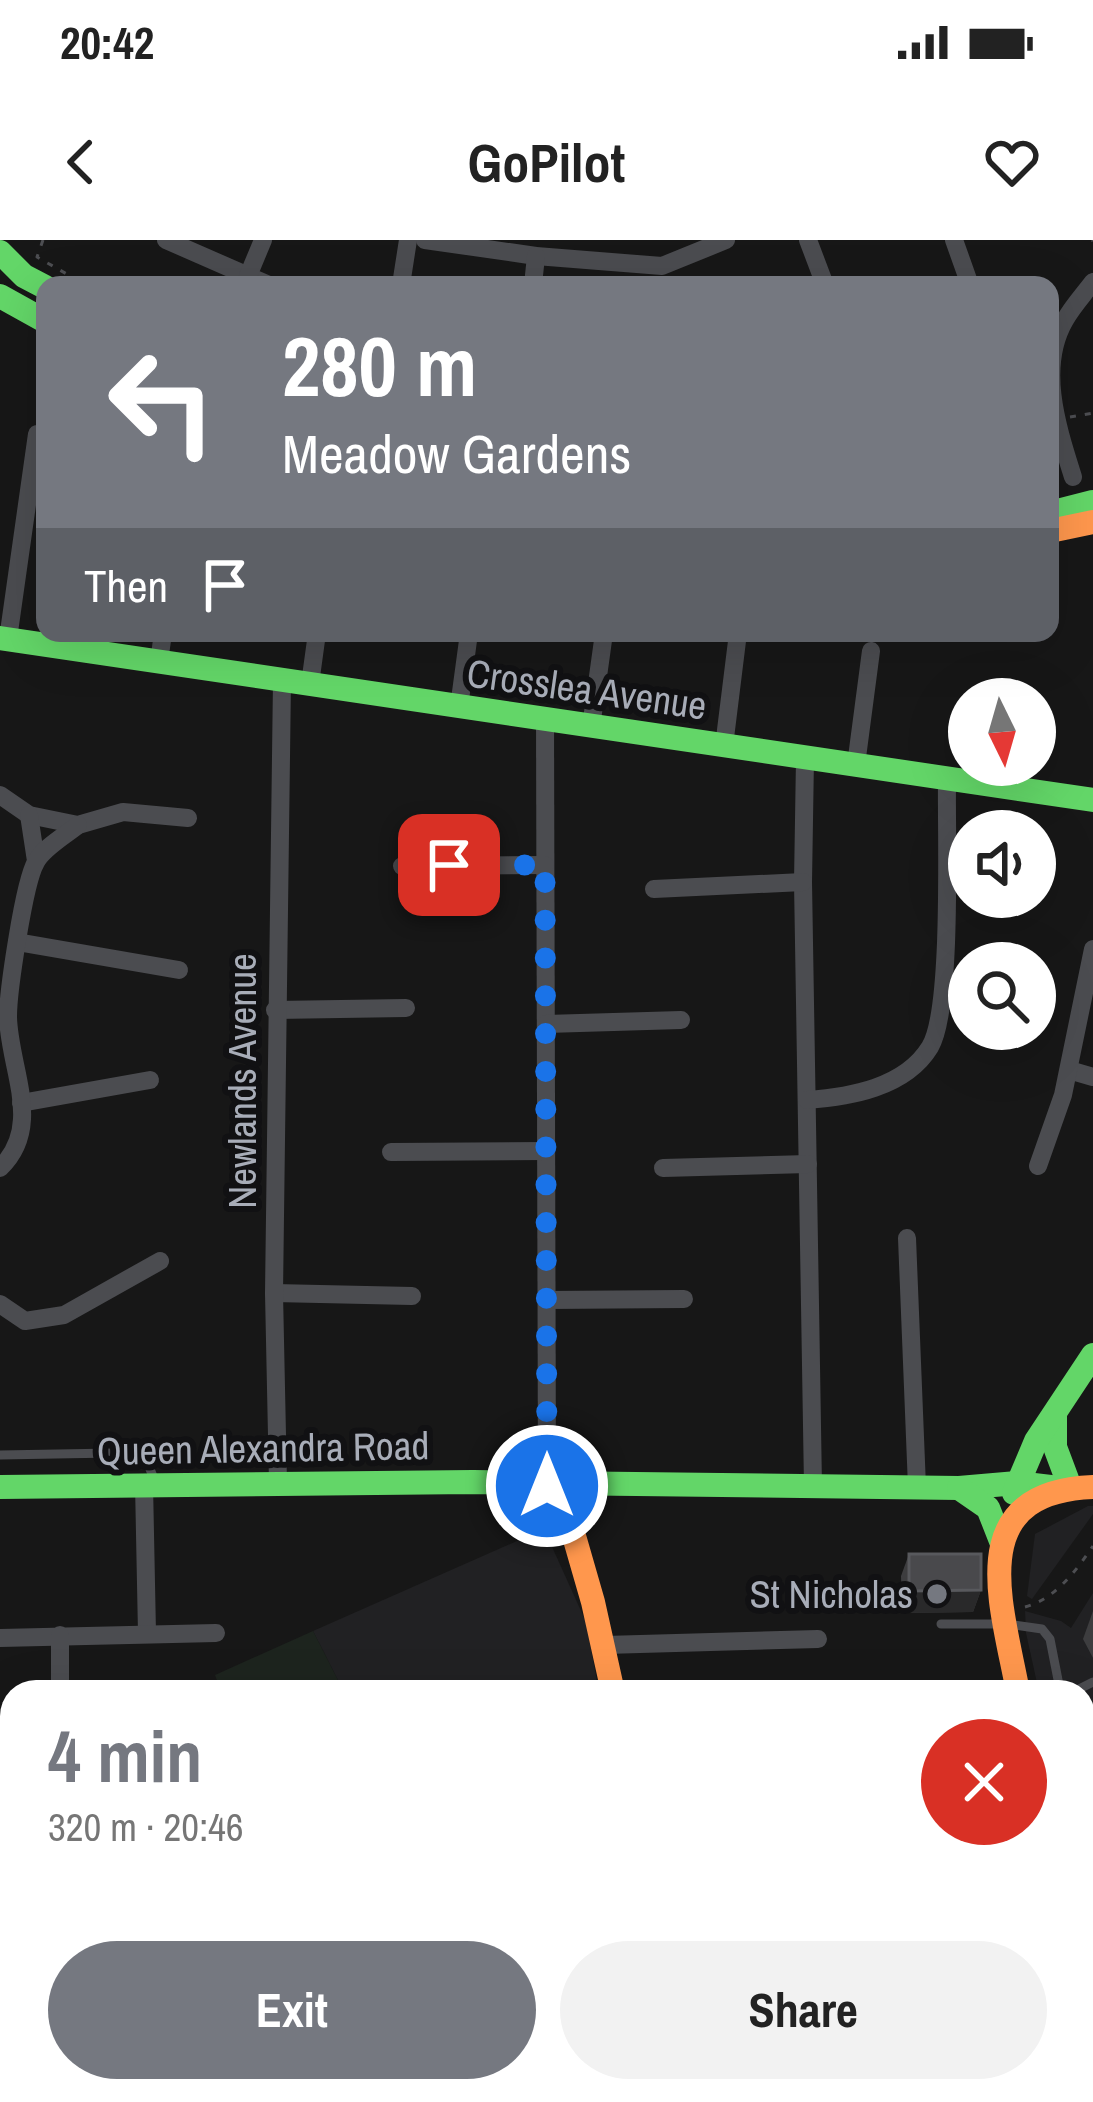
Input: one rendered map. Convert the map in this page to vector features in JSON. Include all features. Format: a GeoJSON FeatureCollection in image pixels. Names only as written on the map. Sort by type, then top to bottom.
{"type":"FeatureCollection","features":[{"type":"Feature","properties":{"kind":"main road"},"geometry":{"type":"LineString","coordinates":[[0,252],[36,282]]}},
{"type":"Feature","properties":{"kind":"main road"},"geometry":{"type":"LineString","coordinates":[[0,296],[36,316]]}},
{"type":"Feature","properties":{"kind":"main road"},"geometry":{"type":"LineString","coordinates":[[1059,511],[1093,502]]}},
{"type":"Feature","properties":{"kind":"main road"},"geometry":{"type":"LineString","coordinates":[[1059,529],[1093,522]]}},
{"type":"Feature","properties":{"kind":"main road","name":"Crosslea Avenue"},"geometry":{"type":"LineString","coordinates":[[4,639],[946,779]]}},
{"type":"Feature","properties":{"kind":"main road","name":"Crosslea Avenue"},"geometry":{"type":"LineString","coordinates":[[1035,786],[1093,800]]}},
{"type":"Feature","properties":{"kind":"main road"},"geometry":{"type":"LineString","coordinates":[[1017,1680],[1003,1536],[1036,1441],[1093,1355]]}},
{"type":"Feature","properties":{"kind":"main road"},"geometry":{"type":"LineString","coordinates":[[1003,1536],[1031,1504],[1074,1487],[1055,1447],[1055,1415]]}},
{"type":"Feature","properties":{"kind":"main road","name":"Queen Alexandra Road"},"geometry":{"type":"LineString","coordinates":[[0,1487],[278,1483],[959,1488],[1018,1483],[1074,1487]]}},
{"type":"Feature","properties":{"kind":"main road"},"geometry":{"type":"LineString","coordinates":[[553,1485],[584,1568],[611,1680]]}},
{"type":"Feature","properties":{"kind":"main road"},"geometry":{"type":"LineString","coordinates":[[959,1488],[983,1501],[1003,1536]]}},
{"type":"Feature","properties":{"kind":"street"},"geometry":{"type":"LineString","coordinates":[[166,240],[248,276],[263,240]]}},
{"type":"Feature","properties":{"kind":"street"},"geometry":{"type":"LineString","coordinates":[[402,276],[408,240]]}},
{"type":"Feature","properties":{"kind":"street"},"geometry":{"type":"LineString","coordinates":[[425,240],[661,275],[726,240]]}},
{"type":"Feature","properties":{"kind":"street"},"geometry":{"type":"LineString","coordinates":[[808,240],[822,276]]}},
{"type":"Feature","properties":{"kind":"street"},"geometry":{"type":"LineString","coordinates":[[956,240],[967,276]]}},
{"type":"Feature","properties":{"kind":"street"},"geometry":{"type":"LineString","coordinates":[[534,276],[536,256]]}},
{"type":"Feature","properties":{"kind":"street"},"geometry":{"type":"LineString","coordinates":[[1059,334],[1093,282]]}},
{"type":"Feature","properties":{"kind":"street"},"geometry":{"type":"LineString","coordinates":[[1059,426],[1073,477]]}},
{"type":"Feature","properties":{"kind":"street"},"geometry":{"type":"LineString","coordinates":[[4,639],[36,440]]}},
{"type":"Feature","properties":{"kind":"street"},"geometry":{"type":"LineString","coordinates":[[159,662],[162,642]]}},
{"type":"Feature","properties":{"kind":"street"},"geometry":{"type":"LineString","coordinates":[[310,684],[316,642]]}},
{"type":"Feature","properties":{"kind":"street"},"geometry":{"type":"LineString","coordinates":[[459,707],[468,642]]}},
{"type":"Feature","properties":{"kind":"street"},"geometry":{"type":"LineString","coordinates":[[592,727],[603,642]]}},
{"type":"Feature","properties":{"kind":"street"},"geometry":{"type":"LineString","coordinates":[[724,746],[737,642]]}},
{"type":"Feature","properties":{"kind":"street"},"geometry":{"type":"LineString","coordinates":[[856,765],[871,651]]}},
{"type":"Feature","properties":{"kind":"street","name":"Newlands Avenue"},"geometry":{"type":"LineString","coordinates":[[278,1483],[275,1010],[282,680]]}},
{"type":"Feature","properties":{"kind":"street"},"geometry":{"type":"LineString","coordinates":[[545,719],[547,1300],[553,1485]]}},
{"type":"Feature","properties":{"kind":"street"},"geometry":{"type":"LineString","coordinates":[[806,758],[803,882],[813,1486]]}},
{"type":"Feature","properties":{"kind":"street"},"geometry":{"type":"LineString","coordinates":[[807,1100],[852,1096],[893,1081],[930,1047],[941,1006],[946,779]]}},
{"type":"Feature","properties":{"kind":"street"},"geometry":{"type":"LineString","coordinates":[[0,795],[29,815],[77,825]]}},
{"type":"Feature","properties":{"kind":"street"},"geometry":{"type":"LineString","coordinates":[[36,861],[77,825],[123,812],[188,818]]}},
{"type":"Feature","properties":{"kind":"street"},"geometry":{"type":"LineString","coordinates":[[0,1168],[10,1158],[23,1124],[8,1018],[17,942],[36,861],[29,815]]}},
{"type":"Feature","properties":{"kind":"street"},"geometry":{"type":"LineString","coordinates":[[401,866],[545,865]]}},
{"type":"Feature","properties":{"kind":"street"},"geometry":{"type":"LineString","coordinates":[[654,889],[803,882]]}},
{"type":"Feature","properties":{"kind":"street"},"geometry":{"type":"LineString","coordinates":[[17,942],[179,970]]}},
{"type":"Feature","properties":{"kind":"street"},"geometry":{"type":"LineString","coordinates":[[1038,1166],[1069,1070],[1093,949]]}},
{"type":"Feature","properties":{"kind":"street"},"geometry":{"type":"LineString","coordinates":[[275,1010],[406,1008]]}},
{"type":"Feature","properties":{"kind":"street"},"geometry":{"type":"LineString","coordinates":[[546,1024],[681,1020]]}},
{"type":"Feature","properties":{"kind":"street"},"geometry":{"type":"LineString","coordinates":[[1069,1070],[1093,1077]]}},
{"type":"Feature","properties":{"kind":"street"},"geometry":{"type":"LineString","coordinates":[[21,1102],[149,1080]]}},
{"type":"Feature","properties":{"kind":"street"},"geometry":{"type":"LineString","coordinates":[[391,1152],[546,1151]]}},
{"type":"Feature","properties":{"kind":"street"},"geometry":{"type":"LineString","coordinates":[[663,1168],[808,1164]]}},
{"type":"Feature","properties":{"kind":"street"},"geometry":{"type":"LineString","coordinates":[[907,1238],[917,1487]]}},
{"type":"Feature","properties":{"kind":"street"},"geometry":{"type":"LineString","coordinates":[[0,1304],[25,1321],[64,1315],[160,1261]]}},
{"type":"Feature","properties":{"kind":"street"},"geometry":{"type":"LineString","coordinates":[[274,1293],[412,1296]]}},
{"type":"Feature","properties":{"kind":"street"},"geometry":{"type":"LineString","coordinates":[[547,1300],[684,1300]]}},
{"type":"Feature","properties":{"kind":"street"},"geometry":{"type":"LineString","coordinates":[[147,1633],[150,1484]]}},
{"type":"Feature","properties":{"kind":"street"},"geometry":{"type":"LineString","coordinates":[[0,1638],[216,1633]]}},
{"type":"Feature","properties":{"kind":"street"},"geometry":{"type":"LineString","coordinates":[[60,1635],[60,1680]]}},
{"type":"Feature","properties":{"kind":"street"},"geometry":{"type":"LineString","coordinates":[[605,1645],[818,1639]]}},
{"type":"Feature","properties":{"kind":"lane"},"geometry":{"type":"LineString","coordinates":[[0,1455],[113,1453],[146,1459],[150,1484]]}},
{"type":"Feature","properties":{"kind":"lane"},"geometry":{"type":"LineString","coordinates":[[941,1624],[1013,1626],[1048,1633],[1058,1680]]}},
{"type":"Feature","properties":{"kind":"path"},"geometry":{"type":"LineString","coordinates":[[43,240],[37,257],[70,276]]}},
{"type":"Feature","properties":{"kind":"path"},"geometry":{"type":"LineString","coordinates":[[1059,419],[1093,413]]}},
{"type":"Feature","properties":{"kind":"path"},"geometry":{"type":"LineString","coordinates":[[1013,1626],[1018,1609],[1035,1604],[1073,1576],[1093,1546]]}},
{"type":"Feature","properties":{"kind":"shaded area"},"geometry":{"type":"Polygon","coordinates":[[[1093,1506],[1093,1514],[1032,1599],[1027,1596],[1035,1534],[1093,1506]]]}},
{"type":"Feature","properties":{"kind":"shaded area"},"geometry":{"type":"Polygon","coordinates":[[[544,1529],[586,1622],[597,1680],[338,1680],[313,1631],[544,1529]]]}},
{"type":"Feature","properties":{"kind":"shaded area"},"geometry":{"type":"Polygon","coordinates":[[[1093,1593],[1093,1680],[1036,1680],[1025,1611],[1071,1628],[1093,1593]]]}},
{"type":"Feature","properties":{"kind":"shaded area"},"geometry":{"type":"Polygon","coordinates":[[[313,1631],[338,1680],[217,1680],[215,1675],[313,1631]]]}},
{"type":"Feature","properties":{"kind":"building"},"geometry":{"type":"Polygon","coordinates":[[[909,1554],[981,1554],[981,1590],[909,1591],[909,1554]]]}},
{"type":"Feature","properties":{"kind":"traffic: fast"},"geometry":{"type":"LineString","coordinates":[[0,252],[36,282]]}},
{"type":"Feature","properties":{"kind":"traffic: fast"},"geometry":{"type":"LineString","coordinates":[[0,296],[36,316]]}},
{"type":"Feature","properties":{"kind":"traffic: fast"},"geometry":{"type":"LineString","coordinates":[[1059,511],[1093,502]]}},
{"type":"Feature","properties":{"kind":"traffic: fast"},"geometry":{"type":"LineString","coordinates":[[0,638],[1093,800]]}},
{"type":"Feature","properties":{"kind":"traffic: fast"},"geometry":{"type":"LineString","coordinates":[[1014,1493],[1036,1441],[1093,1355]]}},
{"type":"Feature","properties":{"kind":"traffic: fast"},"geometry":{"type":"LineString","coordinates":[[1055,1415],[1055,1447],[1070,1487]]}},
{"type":"Feature","properties":{"kind":"traffic: fast"},"geometry":{"type":"LineString","coordinates":[[0,1487],[473,1482],[959,1488],[1017,1483],[1059,1488]]}},
{"type":"Feature","properties":{"kind":"traffic: fast"},"geometry":{"type":"LineString","coordinates":[[959,1488],[988,1508],[1001,1541]]}},
{"type":"Feature","properties":{"kind":"traffic: slow"},"geometry":{"type":"LineString","coordinates":[[1059,529],[1093,522]]}},
{"type":"Feature","properties":{"kind":"traffic: slow"},"geometry":{"type":"LineString","coordinates":[[559,1484],[610,1680]]}},
{"type":"Feature","properties":{"kind":"traffic: slow"},"geometry":{"type":"LineString","coordinates":[[1016,1680],[1000,1590],[1000,1559],[1007,1531],[1023,1509],[1051,1494],[1093,1487]]}},
{"type":"Feature","properties":{"kind":"place","name":"St Nicholas"},"geometry":{"type":"Point","coordinates":[937,1594]}},
{"type":"Feature","properties":{"kind":"route"},"geometry":{"type":"LineString","coordinates":[[449,865],[545,865],[547,1486]]}}]}
